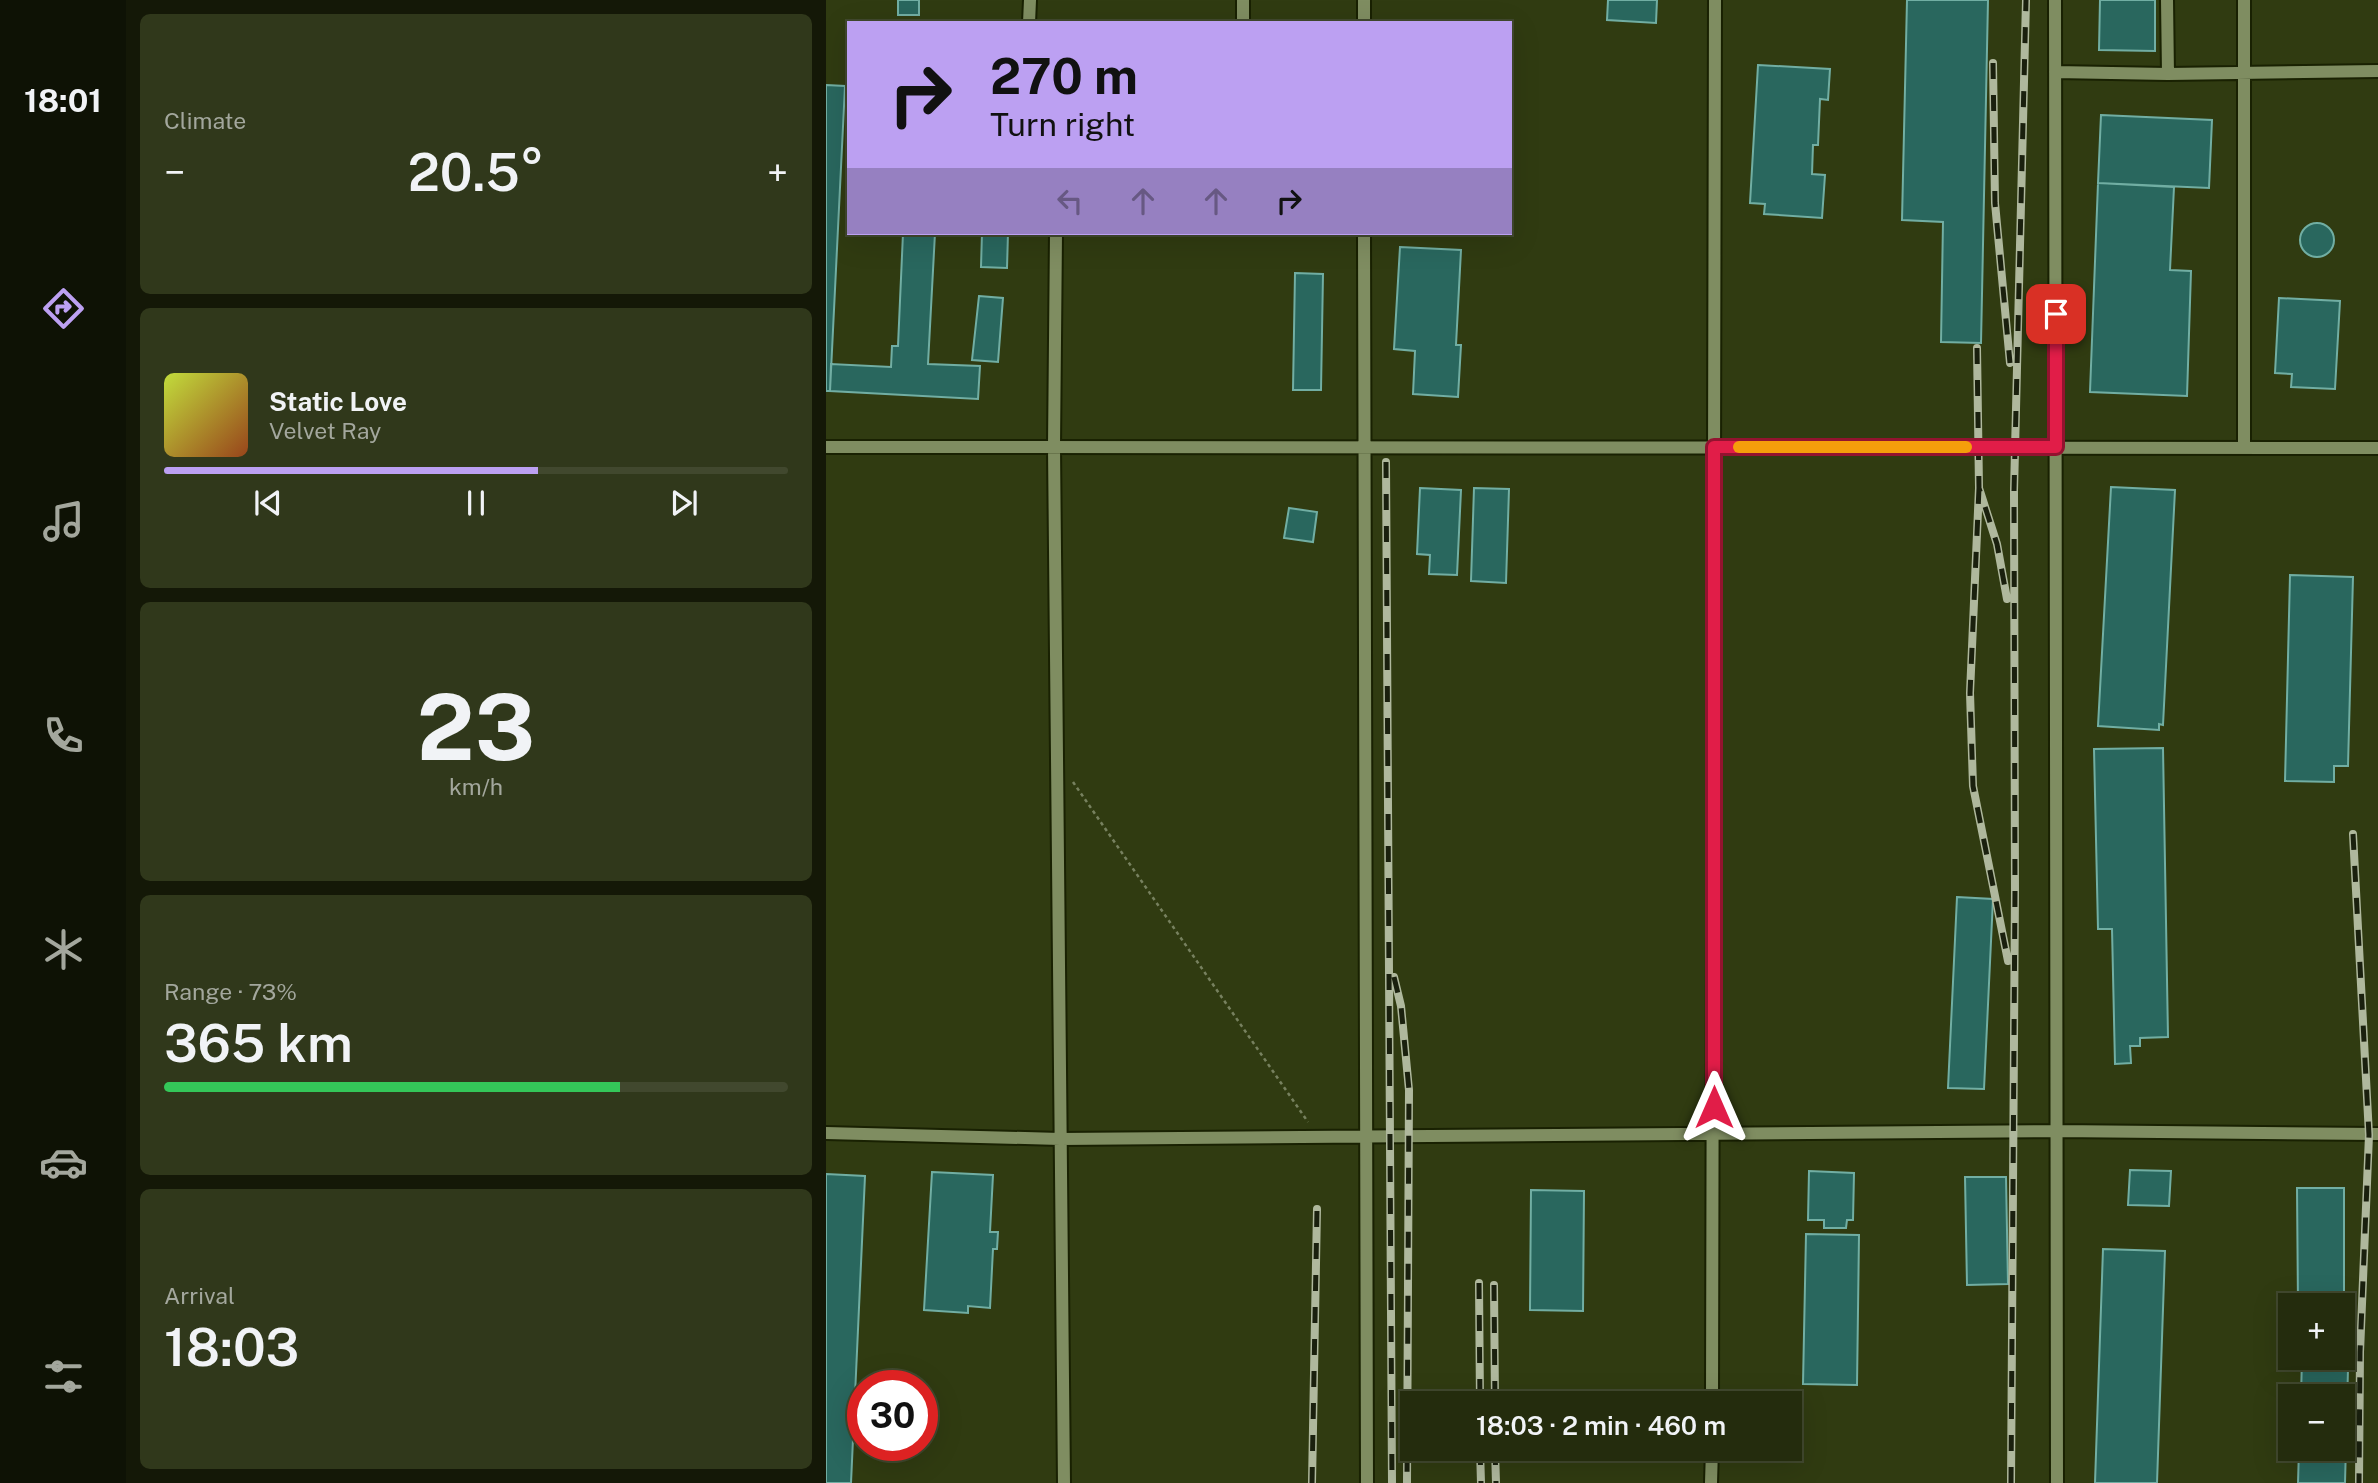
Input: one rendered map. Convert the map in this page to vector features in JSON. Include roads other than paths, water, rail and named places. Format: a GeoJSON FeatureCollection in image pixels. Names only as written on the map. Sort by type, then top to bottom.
{"type":"FeatureCollection","features":[{"type":"Feature","properties":{"kind":"street"},"geometry":{"type":"LineString","coordinates":[[1030,0],[1030,21]]}},
{"type":"Feature","properties":{"kind":"street"},"geometry":{"type":"LineString","coordinates":[[1243,0],[1243,21]]}},
{"type":"Feature","properties":{"kind":"street"},"geometry":{"type":"LineString","coordinates":[[1364,0],[1364,21]]}},
{"type":"Feature","properties":{"kind":"street"},"geometry":{"type":"LineString","coordinates":[[1712,1391],[1715,0]]}},
{"type":"Feature","properties":{"kind":"street"},"geometry":{"type":"LineString","coordinates":[[2055,0],[2057,1483]]}},
{"type":"Feature","properties":{"kind":"street"},"geometry":{"type":"LineString","coordinates":[[2167,0],[2168,74]]}},
{"type":"Feature","properties":{"kind":"street"},"geometry":{"type":"LineString","coordinates":[[2244,0],[2244,447]]}},
{"type":"Feature","properties":{"kind":"street"},"geometry":{"type":"LineString","coordinates":[[2055,72],[2168,74],[2378,71]]}},
{"type":"Feature","properties":{"kind":"street"},"geometry":{"type":"LineString","coordinates":[[1056,235],[1054,447],[1063,1483]]}},
{"type":"Feature","properties":{"kind":"street"},"geometry":{"type":"LineString","coordinates":[[1364,235],[1369,1137],[1367,1483]]}},
{"type":"Feature","properties":{"kind":"street"},"geometry":{"type":"LineString","coordinates":[[826,447],[2378,448]]}},
{"type":"Feature","properties":{"kind":"street"},"geometry":{"type":"LineString","coordinates":[[826,1133],[1060,1139],[2057,1130],[2378,1134]]}},
{"type":"Feature","properties":{"kind":"street"},"geometry":{"type":"LineString","coordinates":[[1711,1483],[1712,1461]]}},
{"type":"Feature","properties":{"kind":"railway"},"geometry":{"type":"LineString","coordinates":[[2011,1483],[2015,891],[2014,491],[2026,0]]}},
{"type":"Feature","properties":{"kind":"railway"},"geometry":{"type":"LineString","coordinates":[[1993,63],[1995,203],[2010,363]]}},
{"type":"Feature","properties":{"kind":"railway"},"geometry":{"type":"LineString","coordinates":[[1977,348],[1979,488],[1997,544],[2007,599]]}},
{"type":"Feature","properties":{"kind":"railway"},"geometry":{"type":"LineString","coordinates":[[1386,462],[1392,1483]]}},
{"type":"Feature","properties":{"kind":"railway"},"geometry":{"type":"LineString","coordinates":[[1979,488],[1970,693],[1973,786],[2008,961]]}},
{"type":"Feature","properties":{"kind":"railway"},"geometry":{"type":"LineString","coordinates":[[2353,834],[2369,1135],[2360,1352],[2359,1483]]}},
{"type":"Feature","properties":{"kind":"railway"},"geometry":{"type":"LineString","coordinates":[[1394,977],[1401,1006],[1409,1090],[1407,1483]]}},
{"type":"Feature","properties":{"kind":"railway"},"geometry":{"type":"LineString","coordinates":[[1312,1483],[1317,1209]]}},
{"type":"Feature","properties":{"kind":"railway"},"geometry":{"type":"LineString","coordinates":[[1479,1283],[1480,1391]]}},
{"type":"Feature","properties":{"kind":"railway"},"geometry":{"type":"LineString","coordinates":[[1494,1285],[1495,1391]]}},
{"type":"Feature","properties":{"kind":"railway"},"geometry":{"type":"LineString","coordinates":[[1480,1461],[1481,1483]]}},
{"type":"Feature","properties":{"kind":"railway"},"geometry":{"type":"LineString","coordinates":[[1495,1461],[1496,1483]]}}]}
